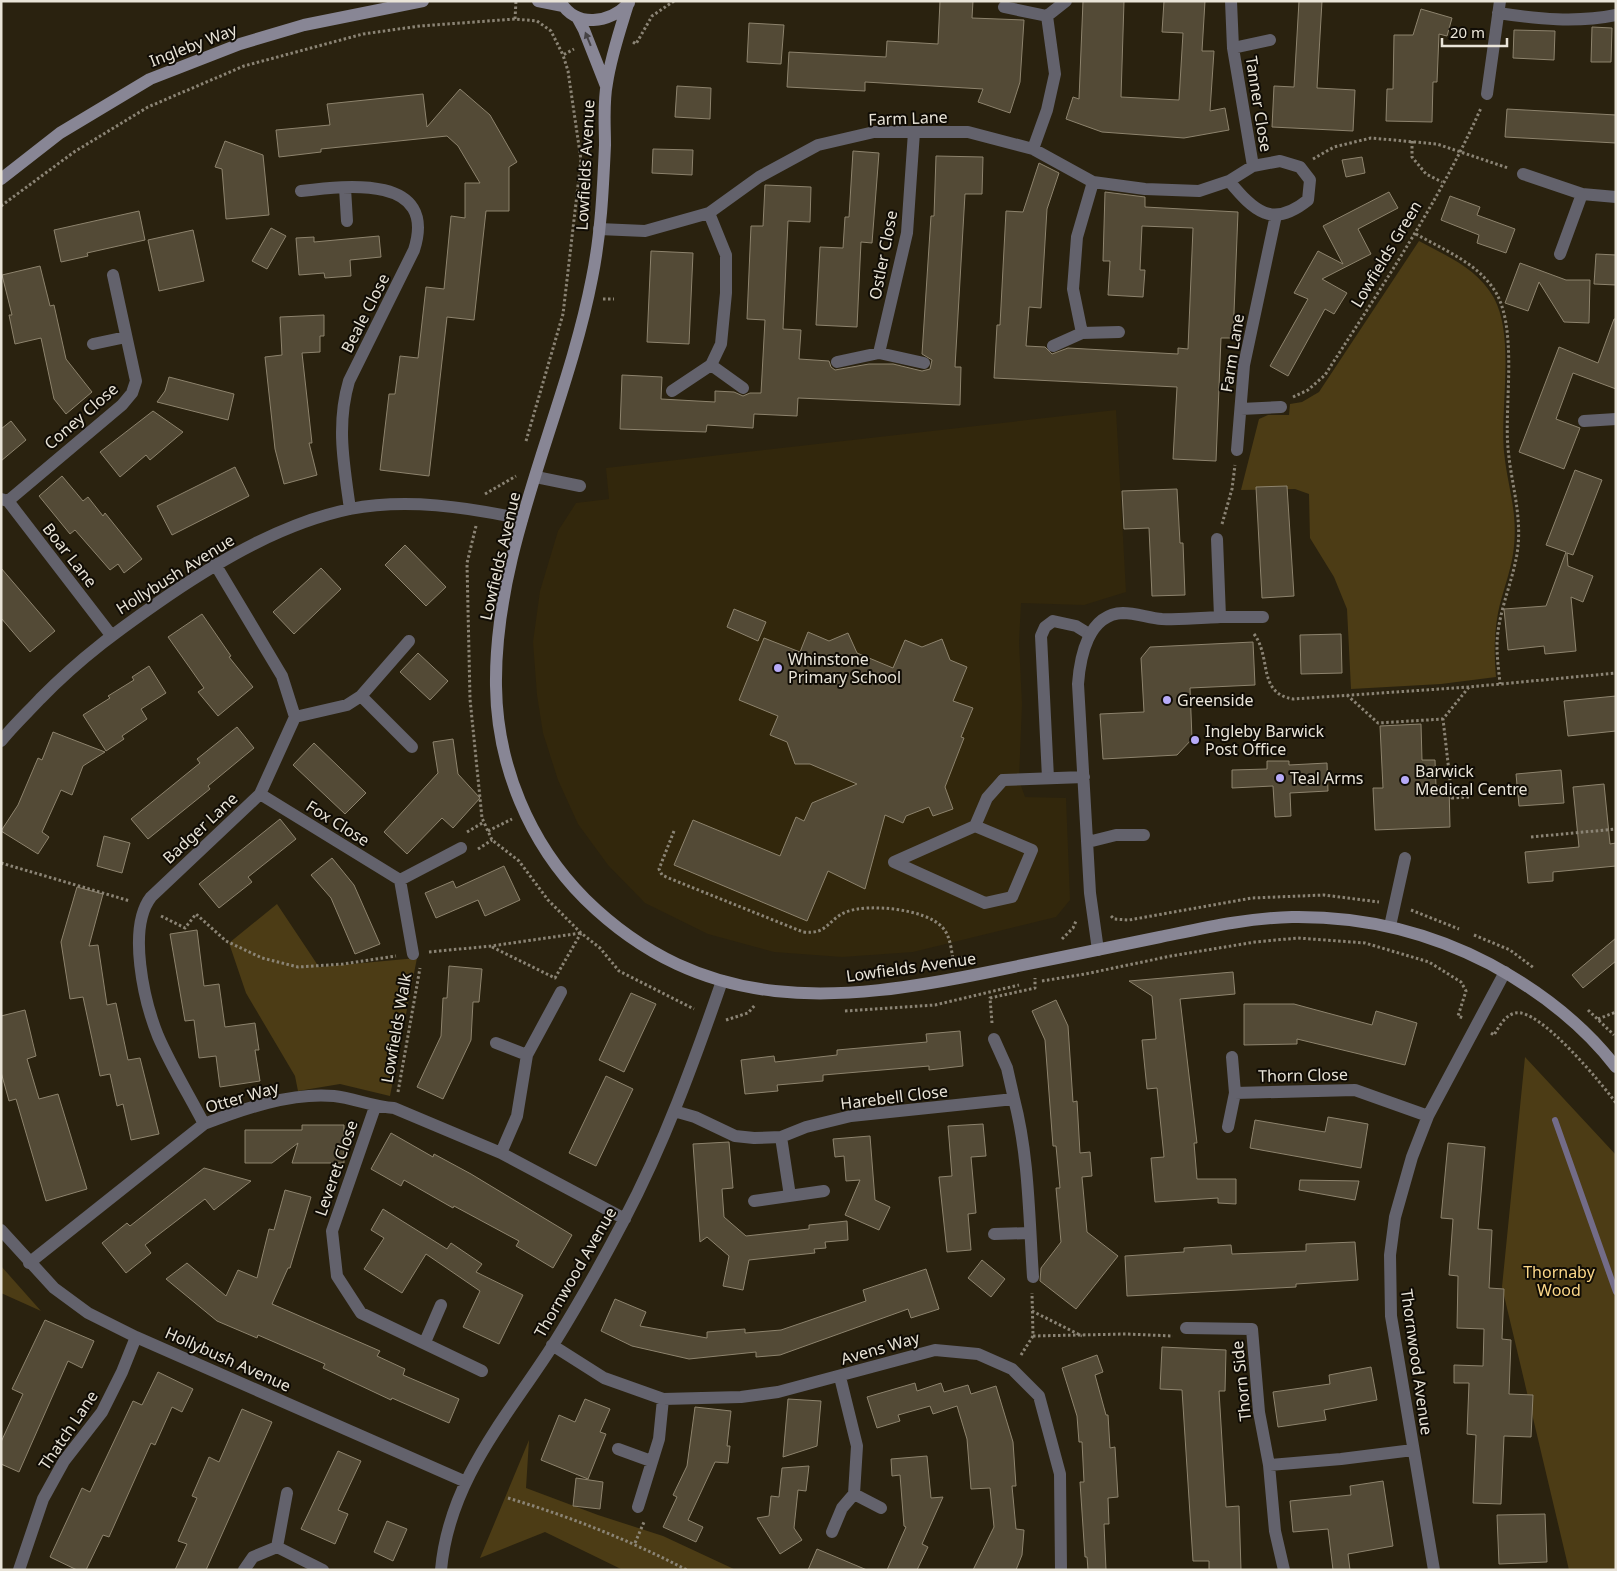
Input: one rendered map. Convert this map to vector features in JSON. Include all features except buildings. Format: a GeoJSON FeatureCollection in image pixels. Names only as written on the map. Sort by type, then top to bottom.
{"type":"FeatureCollection","features":[{"type":"Feature","properties":{"kind":"street","name":"Ingleby Way"},"geometry":{"type":"LineString","coordinates":[[1,179],[60,133],[150,79],[240,44],[285,30],[423,1]]}},
{"type":"Feature","properties":{"kind":"street"},"geometry":{"type":"LineString","coordinates":[[538,1],[562,4],[577,17],[591,21],[605,20],[618,14],[629,3]]}},
{"type":"Feature","properties":{"kind":"street"},"geometry":{"type":"LineString","coordinates":[[1047,16],[1066,1]]}},
{"type":"Feature","properties":{"kind":"street","name":"Tanner Close"},"geometry":{"type":"LineString","coordinates":[[1232,1],[1233,48],[1253,166]]}},
{"type":"Feature","properties":{"kind":"street","name":"Lowfields Avenue"},"geometry":{"type":"LineString","coordinates":[[629,3],[617,38],[606,86],[599,229],[592,279],[536,478],[522,519],[505,590],[498,638],[496,687],[499,730],[511,777],[524,812],[572,886],[626,934],[674,962],[722,981],[770,992],[815,995],[872,992],[947,982],[1235,922],[1290,917],[1345,919],[1390,926],[1433,939],[1470,954],[1505,972],[1558,1008],[1585,1032],[1616,1067]]}},
{"type":"Feature","properties":{"kind":"street"},"geometry":{"type":"LineString","coordinates":[[1004,7],[1047,16]]}},
{"type":"Feature","properties":{"kind":"street"},"geometry":{"type":"LineString","coordinates":[[1487,94],[1499,7],[1546,20],[1592,20],[1616,15]]}},
{"type":"Feature","properties":{"kind":"street"},"geometry":{"type":"LineString","coordinates":[[1033,149],[1047,110],[1055,74],[1047,16]]}},
{"type":"Feature","properties":{"kind":"street","name":"Lowfields Avenue"},"geometry":{"type":"LineString","coordinates":[[577,17],[590,43],[606,86]]}},
{"type":"Feature","properties":{"kind":"street","name":"Tanner Close"},"geometry":{"type":"LineString","coordinates":[[1233,48],[1270,40]]}},
{"type":"Feature","properties":{"kind":"street","name":"Farm Lane"},"geometry":{"type":"LineString","coordinates":[[599,229],[645,231],[709,213],[759,177],[818,145],[874,132],[968,132],[1033,149],[1093,182],[1145,189],[1199,191],[1229,181],[1253,166],[1280,161],[1300,167]]}},
{"type":"Feature","properties":{"kind":"street","name":"Ostler Close"},"geometry":{"type":"LineString","coordinates":[[880,353],[907,233],[914,132]]}},
{"type":"Feature","properties":{"kind":"street"},"geometry":{"type":"LineString","coordinates":[[1229,181],[1244,200],[1264,213],[1276,215],[1293,212],[1308,200],[1310,180],[1300,167]]}},
{"type":"Feature","properties":{"kind":"street"},"geometry":{"type":"LineString","coordinates":[[1523,174],[1582,194],[1616,197]]}},
{"type":"Feature","properties":{"kind":"street"},"geometry":{"type":"LineString","coordinates":[[1082,333],[1073,289],[1077,237],[1093,182]]}},
{"type":"Feature","properties":{"kind":"street"},"geometry":{"type":"LineString","coordinates":[[345,188],[347,221]]}},
{"type":"Feature","properties":{"kind":"street","name":"Beale Close"},"geometry":{"type":"LineString","coordinates":[[301,191],[345,188],[388,190],[403,196],[412,205],[419,218],[420,233],[396,290],[349,381],[343,401],[340,434],[350,509]]}},
{"type":"Feature","properties":{"kind":"street"},"geometry":{"type":"LineString","coordinates":[[1560,254],[1582,194]]}},
{"type":"Feature","properties":{"kind":"street"},"geometry":{"type":"LineString","coordinates":[[672,391],[711,365],[721,344],[726,293],[726,255],[709,213]]}},
{"type":"Feature","properties":{"kind":"street","name":"Farm Lane"},"geometry":{"type":"LineString","coordinates":[[1237,450],[1244,365],[1276,215]]}},
{"type":"Feature","properties":{"kind":"street","name":"Coney Close"},"geometry":{"type":"LineString","coordinates":[[4,500],[122,406],[132,393],[136,381],[113,275]]}},
{"type":"Feature","properties":{"kind":"street"},"geometry":{"type":"LineString","coordinates":[[1053,346],[1082,333],[1119,332]]}},
{"type":"Feature","properties":{"kind":"street"},"geometry":{"type":"LineString","coordinates":[[93,344],[126,337]]}},
{"type":"Feature","properties":{"kind":"street"},"geometry":{"type":"LineString","coordinates":[[838,362],[880,353],[924,363]]}},
{"type":"Feature","properties":{"kind":"street"},"geometry":{"type":"LineString","coordinates":[[711,365],[743,388]]}},
{"type":"Feature","properties":{"kind":"street","name":"Farm Lane"},"geometry":{"type":"LineString","coordinates":[[1241,409],[1281,406]]}},
{"type":"Feature","properties":{"kind":"street"},"geometry":{"type":"LineString","coordinates":[[1584,421],[1616,419]]}},
{"type":"Feature","properties":{"kind":"street"},"geometry":{"type":"LineString","coordinates":[[536,478],[580,486]]}},
{"type":"Feature","properties":{"kind":"street","name":"Boar Lane"},"geometry":{"type":"LineString","coordinates":[[4,500],[111,634]]}},
{"type":"Feature","properties":{"kind":"street","name":"Hollybush Avenue"},"geometry":{"type":"LineString","coordinates":[[1,741],[70,669],[111,634],[216,564],[288,529],[350,509],[435,504],[480,510],[522,519]]}},
{"type":"Feature","properties":{"kind":"street"},"geometry":{"type":"LineString","coordinates":[[1217,539],[1220,617]]}},
{"type":"Feature","properties":{"kind":"street"},"geometry":{"type":"LineString","coordinates":[[216,564],[282,676],[295,717],[347,705],[361,696],[409,641]]}},
{"type":"Feature","properties":{"kind":"street"},"geometry":{"type":"LineString","coordinates":[[1098,950],[1090,894],[1078,684],[1079,664],[1089,634],[1112,615],[1124,613],[1162,619],[1263,617]]}},
{"type":"Feature","properties":{"kind":"street"},"geometry":{"type":"LineString","coordinates":[[1048,778],[1041,636],[1045,627],[1053,622],[1076,626],[1089,634]]}},
{"type":"Feature","properties":{"kind":"street"},"geometry":{"type":"LineString","coordinates":[[361,696],[412,747]]}},
{"type":"Feature","properties":{"kind":"street","name":"Badger Lane"},"geometry":{"type":"LineString","coordinates":[[143,907],[151,896],[260,794],[295,717]]}},
{"type":"Feature","properties":{"kind":"street"},"geometry":{"type":"LineString","coordinates":[[975,826],[1032,850],[1012,897],[985,903],[894,862],[975,826],[988,798],[1003,780],[1084,777]]}},
{"type":"Feature","properties":{"kind":"street","name":"Fox Close"},"geometry":{"type":"LineString","coordinates":[[260,794],[400,880]]}},
{"type":"Feature","properties":{"kind":"street"},"geometry":{"type":"LineString","coordinates":[[1088,842],[1116,835],[1144,835]]}},
{"type":"Feature","properties":{"kind":"street"},"geometry":{"type":"LineString","coordinates":[[418,953],[400,880],[460,848]]}},
{"type":"Feature","properties":{"kind":"street"},"geometry":{"type":"LineString","coordinates":[[1390,926],[1405,858]]}},
{"type":"Feature","properties":{"kind":"street"},"geometry":{"type":"LineString","coordinates":[[143,907],[139,939],[148,1002],[158,1036],[204,1124]]}},
{"type":"Feature","properties":{"kind":"street","name":"Thornwood Avenue"},"geometry":{"type":"LineString","coordinates":[[1434,1570],[1391,1316],[1390,1255],[1395,1217],[1412,1157],[1428,1116],[1505,972]]}},
{"type":"Feature","properties":{"kind":"street","name":"Thornwood Avenue"},"geometry":{"type":"LineString","coordinates":[[441,1570],[452,1520],[477,1458],[552,1345],[625,1219],[674,1111],[722,981]]}},
{"type":"Feature","properties":{"kind":"street"},"geometry":{"type":"LineString","coordinates":[[501,1153],[517,1116],[527,1055],[560,992]]}},
{"type":"Feature","properties":{"kind":"street"},"geometry":{"type":"LineString","coordinates":[[994,1038],[1007,1068],[1021,1131],[1033,1277]]}},
{"type":"Feature","properties":{"kind":"street"},"geometry":{"type":"LineString","coordinates":[[496,1043],[527,1055]]}},
{"type":"Feature","properties":{"kind":"street","name":"Thorn Close"},"geometry":{"type":"LineString","coordinates":[[1228,1127],[1235,1093],[1232,1057]]}},
{"type":"Feature","properties":{"kind":"street","name":"Thorn Close"},"geometry":{"type":"LineString","coordinates":[[1235,1093],[1355,1090],[1428,1116]]}},
{"type":"Feature","properties":{"kind":"street","name":"Otter Way"},"geometry":{"type":"LineString","coordinates":[[29,1262],[204,1124],[235,1112],[298,1098],[334,1096],[375,1107],[394,1108],[501,1153],[625,1219]]}},
{"type":"Feature","properties":{"kind":"street","name":"Harebell Close"},"geometry":{"type":"LineString","coordinates":[[674,1111],[695,1117],[735,1136],[754,1138],[781,1137],[806,1127],[850,1116],[1014,1099]]}},
{"type":"Feature","properties":{"kind":"street","name":"Leveret Close"},"geometry":{"type":"LineString","coordinates":[[375,1107],[332,1231],[337,1276],[361,1313],[425,1342],[482,1371]]}},
{"type":"Feature","properties":{"kind":"street"},"geometry":{"type":"LineString","coordinates":[[781,1137],[790,1196]]}},
{"type":"Feature","properties":{"kind":"street"},"geometry":{"type":"LineString","coordinates":[[754,1201],[824,1192]]}},
{"type":"Feature","properties":{"kind":"street","name":"Hollybush Avenue"},"geometry":{"type":"LineString","coordinates":[[1,1230],[54,1288],[88,1313],[136,1337],[466,1482]]}},
{"type":"Feature","properties":{"kind":"street"},"geometry":{"type":"LineString","coordinates":[[994,1234],[1030,1233]]}},
{"type":"Feature","properties":{"kind":"street"},"geometry":{"type":"LineString","coordinates":[[425,1342],[441,1305]]}},
{"type":"Feature","properties":{"kind":"street","name":"Thorn Side"},"geometry":{"type":"LineString","coordinates":[[1186,1328],[1252,1329],[1259,1412],[1269,1465],[1275,1531],[1284,1570]]}},
{"type":"Feature","properties":{"kind":"street","name":"Thatch Lane"},"geometry":{"type":"LineString","coordinates":[[18,1570],[43,1499],[64,1461],[102,1412],[122,1372],[136,1337]]}},
{"type":"Feature","properties":{"kind":"street","name":"Avens Way"},"geometry":{"type":"LineString","coordinates":[[552,1345],[604,1378],[663,1399],[741,1397],[778,1392],[840,1377],[935,1350],[978,1354],[1012,1368],[1040,1396],[1060,1474],[1060,1570]]}},
{"type":"Feature","properties":{"kind":"street"},"geometry":{"type":"LineString","coordinates":[[832,1532],[842,1508],[854,1494],[857,1446],[840,1377]]}},
{"type":"Feature","properties":{"kind":"street"},"geometry":{"type":"LineString","coordinates":[[638,1508],[659,1439],[663,1399]]}},
{"type":"Feature","properties":{"kind":"street"},"geometry":{"type":"LineString","coordinates":[[618,1449],[651,1461]]}},
{"type":"Feature","properties":{"kind":"street"},"geometry":{"type":"LineString","coordinates":[[1269,1465],[1413,1450]]}},
{"type":"Feature","properties":{"kind":"street"},"geometry":{"type":"LineString","coordinates":[[276,1547],[288,1493]]}},
{"type":"Feature","properties":{"kind":"street"},"geometry":{"type":"LineString","coordinates":[[854,1494],[881,1508]]}},
{"type":"Feature","properties":{"kind":"street"},"geometry":{"type":"LineString","coordinates":[[276,1547],[315,1568]]}},
{"type":"Feature","properties":{"kind":"street"},"geometry":{"type":"LineString","coordinates":[[244,1570],[253,1557],[276,1547]]}},
{"type":"Feature","properties":{"kind":"path"},"geometry":{"type":"LineString","coordinates":[[515,19],[516,1]]}},
{"type":"Feature","properties":{"kind":"path"},"geometry":{"type":"LineString","coordinates":[[617,38],[636,44],[652,16],[674,1]]}},
{"type":"Feature","properties":{"kind":"path"},"geometry":{"type":"LineString","coordinates":[[1,206],[74,152],[148,107],[244,66],[363,34],[420,26],[515,19],[536,21],[551,31],[568,71],[581,160],[563,314],[524,448]]}},
{"type":"Feature","properties":{"kind":"path"},"geometry":{"type":"LineString","coordinates":[[562,55],[590,43]]}},
{"type":"Feature","properties":{"kind":"path","name":"Lowfields Green"},"geometry":{"type":"LineString","coordinates":[[1281,406],[1287,400],[1308,390],[1325,375],[1416,234],[1442,182],[1461,150],[1487,94]]}},
{"type":"Feature","properties":{"kind":"path"},"geometry":{"type":"LineString","coordinates":[[1300,167],[1334,147],[1371,138],[1438,144],[1461,150],[1523,174]]}},
{"type":"Feature","properties":{"kind":"path"},"geometry":{"type":"LineString","coordinates":[[1412,141],[1412,157],[1426,174],[1442,182]]}},
{"type":"Feature","properties":{"kind":"path"},"geometry":{"type":"LineString","coordinates":[[1416,234],[1466,263],[1483,276],[1493,288],[1504,314],[1507,356],[1508,448],[1519,522],[1517,553],[1497,645],[1500,684]]}},
{"type":"Feature","properties":{"kind":"path"},"geometry":{"type":"LineString","coordinates":[[1217,539],[1232,489],[1237,450]]}},
{"type":"Feature","properties":{"kind":"path"},"geometry":{"type":"LineString","coordinates":[[518,467],[516,477],[482,496],[467,563],[470,689],[482,818],[492,840],[519,860],[548,900],[581,933],[600,948],[619,971],[672,1000],[710,1016],[728,1020],[748,1013],[755,1004],[763,1006]]}},
{"type":"Feature","properties":{"kind":"path"},"geometry":{"type":"LineString","coordinates":[[1239,617],[1242,628],[1255,634],[1261,644],[1270,686],[1275,693],[1294,699],[1469,687],[1616,673]]}},
{"type":"Feature","properties":{"kind":"path"},"geometry":{"type":"LineString","coordinates":[[1469,687],[1443,719],[1452,798],[1469,797]]}},
{"type":"Feature","properties":{"kind":"path"},"geometry":{"type":"LineString","coordinates":[[1347,696],[1378,723],[1443,719]]}},
{"type":"Feature","properties":{"kind":"path"},"geometry":{"type":"LineString","coordinates":[[488,831],[524,812]]}},
{"type":"Feature","properties":{"kind":"path"},"geometry":{"type":"LineString","coordinates":[[1531,836],[1616,829]]}},
{"type":"Feature","properties":{"kind":"path"},"geometry":{"type":"LineString","coordinates":[[674,831],[660,864],[659,869],[662,875],[803,932],[823,930],[841,914],[857,909],[891,909],[929,918],[941,925],[947,932],[953,959]]}},
{"type":"Feature","properties":{"kind":"path"},"geometry":{"type":"LineString","coordinates":[[1,864],[130,900],[185,928],[196,914],[226,941],[262,958],[298,967],[343,964],[581,933]]}},
{"type":"Feature","properties":{"kind":"path"},"geometry":{"type":"LineString","coordinates":[[491,946],[555,978],[581,933]]}},
{"type":"Feature","properties":{"kind":"path"},"geometry":{"type":"LineString","coordinates":[[842,1011],[935,1005],[1034,982],[1255,942],[1298,938],[1364,943],[1429,962],[1462,982],[1466,991],[1458,1016],[1494,1035],[1508,1016],[1516,1013],[1525,1014],[1567,1045],[1594,1074],[1616,1103]]}},
{"type":"Feature","properties":{"kind":"path","name":"Lowfields Walk"},"geometry":{"type":"LineString","coordinates":[[394,1108],[418,953]]}},
{"type":"Feature","properties":{"kind":"path"},"geometry":{"type":"LineString","coordinates":[[1012,1368],[1033,1336],[1033,1277]]}},
{"type":"Feature","properties":{"kind":"path"},"geometry":{"type":"LineString","coordinates":[[1032,1311],[1085,1337]]}},
{"type":"Feature","properties":{"kind":"path"},"geometry":{"type":"LineString","coordinates":[[1033,1336],[1085,1337],[1126,1334],[1182,1337],[1186,1328]]}},
{"type":"Feature","properties":{"kind":"path"},"geometry":{"type":"LineString","coordinates":[[508,1498],[560,1513],[635,1543],[687,1570]]}},
{"type":"Feature","properties":{"kind":"shaded area","name":"Whinstone Primary School"},"geometry":{"type":"Polygon","coordinates":[[[1116,410],[1126,592],[1084,605],[1021,603],[1019,642],[1022,704],[1019,780],[1025,797],[1066,798],[1070,900],[1056,917],[913,952],[842,957],[774,952],[708,934],[645,903],[608,865],[578,824],[558,780],[543,733],[537,695],[533,642],[540,591],[558,531],[576,503],[609,499],[606,468],[1116,410]]]}},
{"type":"Feature","properties":{"kind":"green space"},"geometry":{"type":"Polygon","coordinates":[[[1419,241],[1461,264],[1479,279],[1494,298],[1504,332],[1504,452],[1515,527],[1512,561],[1497,621],[1495,645],[1496,677],[1441,684],[1351,689],[1347,609],[1334,577],[1310,538],[1309,494],[1295,489],[1241,490],[1259,419],[1268,415],[1289,415],[1290,404],[1302,402],[1319,392],[1419,241]]]}},
{"type":"Feature","properties":{"kind":"green space"},"geometry":{"type":"Polygon","coordinates":[[[277,904],[319,967],[417,958],[390,1096],[340,1084],[298,1091],[295,1076],[246,993],[229,943],[277,904]]]}},
{"type":"Feature","properties":{"kind":"green space","name":"Thornaby Wood"},"geometry":{"type":"Polygon","coordinates":[[[1525,1057],[1616,1155],[1616,1570],[1569,1570],[1502,1287],[1525,1057]]]}},
{"type":"Feature","properties":{"kind":"green space"},"geometry":{"type":"Polygon","coordinates":[[[1,1266],[41,1311],[1,1293],[1,1266]]]}},
{"type":"Feature","properties":{"kind":"green space"},"geometry":{"type":"Polygon","coordinates":[[[529,1440],[526,1488],[598,1515],[663,1536],[736,1570],[623,1570],[545,1532],[480,1558],[529,1440]]]}},
{"type":"Feature","properties":{"kind":"waterway"},"geometry":{"type":"LineString","coordinates":[[1555,1120],[1616,1292]]}},
{"type":"Feature","properties":{"kind":"place","name":"Whinstone Primary School"},"geometry":{"type":"Point","coordinates":[778,668]}},
{"type":"Feature","properties":{"kind":"place","name":"Greenside"},"geometry":{"type":"Point","coordinates":[1167,700]}},
{"type":"Feature","properties":{"kind":"place","name":"Ingleby Barwick Post Office"},"geometry":{"type":"Point","coordinates":[1195,740]}},
{"type":"Feature","properties":{"kind":"place","name":"Teal Arms"},"geometry":{"type":"Point","coordinates":[1280,778]}},
{"type":"Feature","properties":{"kind":"place","name":"Barwick Medical Centre"},"geometry":{"type":"Point","coordinates":[1405,780]}}]}
